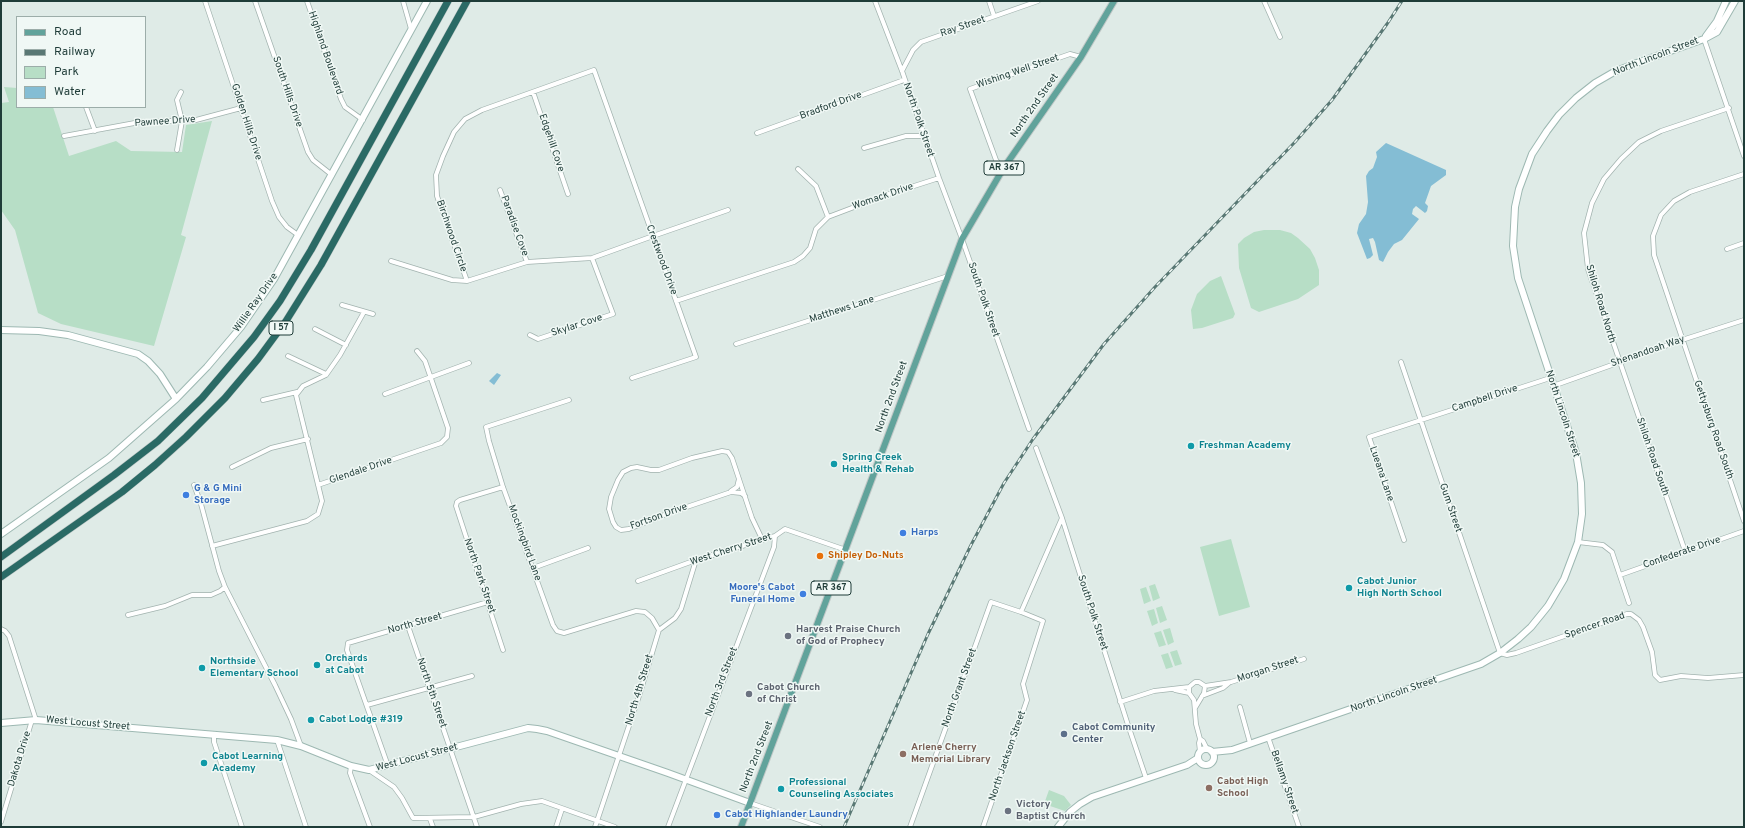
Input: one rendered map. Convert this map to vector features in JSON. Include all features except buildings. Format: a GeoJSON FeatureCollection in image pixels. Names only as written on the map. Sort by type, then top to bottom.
{"type":"FeatureCollection","features":[{"type":"Feature","properties":{"kind":"highway","name":"I 57"},"geometry":{"type":"LineString","coordinates":[[1,557],[158,441],[202,398],[254,338],[280,301],[311,250],[448,1]]}},
{"type":"Feature","properties":{"kind":"highway","name":"I 57"},"geometry":{"type":"LineString","coordinates":[[1,577],[122,492],[154,465],[203,420],[258,359],[286,321],[321,265],[467,1]]}},
{"type":"Feature","properties":{"kind":"main road","name":"North 2nd Street"},"geometry":{"type":"LineString","coordinates":[[741,827],[962,239],[1003,169],[1081,57],[1114,1]]}},
{"type":"Feature","properties":{"kind":"street","name":"Golden Hills Drive"},"geometry":{"type":"LineString","coordinates":[[205,1],[267,187],[279,217],[287,227],[298,235]]}},
{"type":"Feature","properties":{"kind":"street","name":"South Hills Drive"},"geometry":{"type":"LineString","coordinates":[[255,1],[308,152],[313,160],[332,175]]}},
{"type":"Feature","properties":{"kind":"street","name":"Highland Boulevard"},"geometry":{"type":"LineString","coordinates":[[307,1],[340,98],[345,107],[363,120]]}},
{"type":"Feature","properties":{"kind":"street"},"geometry":{"type":"LineString","coordinates":[[403,1],[411,29]]}},
{"type":"Feature","properties":{"kind":"street","name":"Willie Ray Drive"},"geometry":{"type":"LineString","coordinates":[[1,534],[109,458],[176,399],[207,367],[241,327],[274,279],[363,120],[427,1]]}},
{"type":"Feature","properties":{"kind":"street","name":"North Polk Street"},"geometry":{"type":"LineString","coordinates":[[875,1],[902,71],[962,239]]}},
{"type":"Feature","properties":{"kind":"street"},"geometry":{"type":"LineString","coordinates":[[989,1],[994,16]]}},
{"type":"Feature","properties":{"kind":"street","name":"Ray Street"},"geometry":{"type":"LineString","coordinates":[[902,71],[913,50],[921,42],[1038,1]]}},
{"type":"Feature","properties":{"kind":"street"},"geometry":{"type":"LineString","coordinates":[[1264,1],[1280,37]]}},
{"type":"Feature","properties":{"kind":"street","name":"North Lincoln Street"},"geometry":{"type":"LineString","coordinates":[[1704,39],[1717,21],[1726,1]]}},
{"type":"Feature","properties":{"kind":"street","name":"North Lincoln Street"},"geometry":{"type":"LineString","coordinates":[[1211,753],[1232,750],[1481,664],[1500,653],[1531,627],[1548,606],[1564,579],[1578,542],[1582,514],[1581,483],[1576,453],[1520,287],[1514,255],[1515,207],[1519,189],[1530,160],[1547,131],[1559,115],[1576,98],[1595,83],[1634,64],[1704,39],[1717,32],[1735,1]]}},
{"type":"Feature","properties":{"kind":"street"},"geometry":{"type":"LineString","coordinates":[[1727,16],[1739,1]]}},
{"type":"Feature","properties":{"kind":"street"},"geometry":{"type":"LineString","coordinates":[[1704,39],[1729,108],[1744,156]]}},
{"type":"Feature","properties":{"kind":"street","name":"Wishing Well Street"},"geometry":{"type":"LineString","coordinates":[[1003,169],[996,160],[970,89],[1070,54],[1081,57]]}},
{"type":"Feature","properties":{"kind":"street","name":"Birchwood Circle"},"geometry":{"type":"LineString","coordinates":[[594,70],[482,110],[465,119],[454,132],[436,175],[437,196],[467,281],[527,262],[592,258],[728,210]]}},
{"type":"Feature","properties":{"kind":"street","name":"Crestwood Drive"},"geometry":{"type":"LineString","coordinates":[[594,70],[676,301],[794,262],[803,256],[810,248],[816,229],[828,217]]}},
{"type":"Feature","properties":{"kind":"street","name":"Bradford Drive"},"geometry":{"type":"LineString","coordinates":[[758,133],[904,80]]}},
{"type":"Feature","properties":{"kind":"street"},"geometry":{"type":"LineString","coordinates":[[177,150],[182,121],[177,100],[181,92]]}},
{"type":"Feature","properties":{"kind":"street","name":"Edgehill Cove"},"geometry":{"type":"LineString","coordinates":[[533,92],[568,194]]}},
{"type":"Feature","properties":{"kind":"street"},"geometry":{"type":"LineString","coordinates":[[86,108],[95,131]]}},
{"type":"Feature","properties":{"kind":"street","name":"Pawnee Drive"},"geometry":{"type":"LineString","coordinates":[[64,136],[140,122],[196,120],[241,108]]}},
{"type":"Feature","properties":{"kind":"street","name":"Shiloh Road North"},"geometry":{"type":"LineString","coordinates":[[1619,362],[1588,269],[1584,233],[1592,203],[1604,179],[1621,159],[1640,142],[1661,131],[1729,108]]}},
{"type":"Feature","properties":{"kind":"street"},"geometry":{"type":"LineString","coordinates":[[864,148],[906,136],[924,136]]}},
{"type":"Feature","properties":{"kind":"street"},"geometry":{"type":"LineString","coordinates":[[798,169],[816,186],[828,217]]}},
{"type":"Feature","properties":{"kind":"street","name":"Gettysburg Road South"},"geometry":{"type":"LineString","coordinates":[[1744,174],[1690,192],[1674,202],[1661,215],[1653,236],[1654,255],[1744,521]]}},
{"type":"Feature","properties":{"kind":"street","name":"Womack Drive"},"geometry":{"type":"LineString","coordinates":[[828,217],[886,195],[939,178]]}},
{"type":"Feature","properties":{"kind":"street","name":"Paradise Cove"},"geometry":{"type":"LineString","coordinates":[[500,190],[527,262]]}},
{"type":"Feature","properties":{"kind":"street","name":"South Polk Street"},"geometry":{"type":"LineString","coordinates":[[962,239],[1029,429]]}},
{"type":"Feature","properties":{"kind":"street"},"geometry":{"type":"LineString","coordinates":[[1727,249],[1744,243]]}},
{"type":"Feature","properties":{"kind":"street","name":"Skylar Cove"},"geometry":{"type":"LineString","coordinates":[[530,335],[538,339],[613,314],[592,258]]}},
{"type":"Feature","properties":{"kind":"street"},"geometry":{"type":"LineString","coordinates":[[391,261],[452,280],[467,281]]}},
{"type":"Feature","properties":{"kind":"street","name":"Matthews Lane"},"geometry":{"type":"LineString","coordinates":[[736,344],[948,276]]}},
{"type":"Feature","properties":{"kind":"street"},"geometry":{"type":"LineString","coordinates":[[632,378],[696,357],[676,301]]}},
{"type":"Feature","properties":{"kind":"street"},"geometry":{"type":"LineString","coordinates":[[342,305],[373,314]]}},
{"type":"Feature","properties":{"kind":"street"},"geometry":{"type":"LineString","coordinates":[[318,485],[308,439],[297,400],[298,392],[303,386],[320,379],[326,374],[346,345],[364,312]]}},
{"type":"Feature","properties":{"kind":"street","name":"Shenandoah Way"},"geometry":{"type":"LineString","coordinates":[[1553,386],[1682,340],[1744,320]]}},
{"type":"Feature","properties":{"kind":"street"},"geometry":{"type":"LineString","coordinates":[[315,329],[346,345]]}},
{"type":"Feature","properties":{"kind":"street"},"geometry":{"type":"LineString","coordinates":[[1,330],[39,331],[68,335],[138,354],[148,361],[160,374],[176,399]]}},
{"type":"Feature","properties":{"kind":"street","name":"Glendale Drive"},"geometry":{"type":"LineString","coordinates":[[212,546],[305,522],[315,517],[320,509],[322,500],[318,485],[441,443],[447,437],[448,428],[425,361],[417,351]]}},
{"type":"Feature","properties":{"kind":"street"},"geometry":{"type":"LineString","coordinates":[[288,356],[326,374]]}},
{"type":"Feature","properties":{"kind":"street","name":"Gum Street"},"geometry":{"type":"LineString","coordinates":[[1401,362],[1500,653]]}},
{"type":"Feature","properties":{"kind":"street","name":"Shiloh Road South"},"geometry":{"type":"LineString","coordinates":[[1619,362],[1686,551]]}},
{"type":"Feature","properties":{"kind":"street"},"geometry":{"type":"LineString","coordinates":[[386,394],[469,363]]}},
{"type":"Feature","properties":{"kind":"street","name":"Campbell Drive"},"geometry":{"type":"LineString","coordinates":[[1420,420],[1550,378]]}},
{"type":"Feature","properties":{"kind":"street"},"geometry":{"type":"LineString","coordinates":[[263,400],[298,392]]}},
{"type":"Feature","properties":{"kind":"street","name":"Mockingbird Lane"},"geometry":{"type":"LineString","coordinates":[[569,400],[486,427],[503,487],[553,625],[557,631],[564,633],[636,611],[645,612],[659,630]]}},
{"type":"Feature","properties":{"kind":"street","name":"Lueana Lane"},"geometry":{"type":"LineString","coordinates":[[1404,540],[1369,436],[1420,420]]}},
{"type":"Feature","properties":{"kind":"street"},"geometry":{"type":"LineString","coordinates":[[232,467],[271,448],[308,439]]}},
{"type":"Feature","properties":{"kind":"street","name":"South Polk Street"},"geometry":{"type":"LineString","coordinates":[[1036,448],[1062,518],[1120,702],[1146,778]]}},
{"type":"Feature","properties":{"kind":"street","name":"Fortson Drive"},"geometry":{"type":"LineString","coordinates":[[731,492],[669,512],[629,529],[621,530],[616,527],[610,513],[609,506],[618,480],[623,472],[637,467],[659,470],[692,458],[722,451],[728,452],[732,458],[762,539]]}},
{"type":"Feature","properties":{"kind":"street"},"geometry":{"type":"LineString","coordinates":[[731,492],[737,487],[740,479]]}},
{"type":"Feature","properties":{"kind":"street"},"geometry":{"type":"LineString","coordinates":[[194,485],[225,587],[268,671],[291,720],[301,746]]}},
{"type":"Feature","properties":{"kind":"street"},"geometry":{"type":"LineString","coordinates":[[453,499],[457,502],[503,487]]}},
{"type":"Feature","properties":{"kind":"street"},"geometry":{"type":"LineString","coordinates":[[731,492],[741,493],[745,496]]}},
{"type":"Feature","properties":{"kind":"street","name":"North Park Street"},"geometry":{"type":"LineString","coordinates":[[457,502],[456,506],[462,527],[503,650]]}},
{"type":"Feature","properties":{"kind":"street"},"geometry":{"type":"LineString","coordinates":[[1022,612],[1062,518]]}},
{"type":"Feature","properties":{"kind":"street","name":"West Cherry Street"},"geometry":{"type":"LineString","coordinates":[[638,581],[696,560],[775,536],[786,529],[846,550]]}},
{"type":"Feature","properties":{"kind":"street","name":"Confederate Drive"},"geometry":{"type":"LineString","coordinates":[[1620,575],[1744,531]]}},
{"type":"Feature","properties":{"kind":"street","name":"North 3rd Street"},"geometry":{"type":"LineString","coordinates":[[668,827],[774,547],[775,536]]}},
{"type":"Feature","properties":{"kind":"street"},"geometry":{"type":"LineString","coordinates":[[1578,542],[1603,545],[1612,552],[1629,603]]}},
{"type":"Feature","properties":{"kind":"street"},"geometry":{"type":"LineString","coordinates":[[533,568],[588,548]]}},
{"type":"Feature","properties":{"kind":"street"},"geometry":{"type":"LineString","coordinates":[[659,630],[675,618],[681,610],[696,560]]}},
{"type":"Feature","properties":{"kind":"street"},"geometry":{"type":"LineString","coordinates":[[128,615],[159,608],[192,595],[220,592],[225,587]]}},
{"type":"Feature","properties":{"kind":"street","name":"North Street"},"geometry":{"type":"LineString","coordinates":[[367,704],[347,650],[348,643],[488,602]]}},
{"type":"Feature","properties":{"kind":"street","name":"North Grant Street"},"geometry":{"type":"LineString","coordinates":[[910,827],[991,602],[1022,612]]}},
{"type":"Feature","properties":{"kind":"street","name":"North Jackson Street"},"geometry":{"type":"LineString","coordinates":[[983,827],[1027,700],[1023,684],[1043,621],[1022,612]]}},
{"type":"Feature","properties":{"kind":"street","name":"Spencer Road"},"geometry":{"type":"LineString","coordinates":[[1500,653],[1507,655],[1516,653],[1627,614],[1631,614],[1639,620],[1643,628],[1652,652],[1655,675],[1660,680],[1681,676],[1708,678],[1744,675]]}},
{"type":"Feature","properties":{"kind":"street","name":"North 5th Street"},"geometry":{"type":"LineString","coordinates":[[408,626],[477,827]]}},
{"type":"Feature","properties":{"kind":"street"},"geometry":{"type":"LineString","coordinates":[[1,629],[9,636],[34,720]]}},
{"type":"Feature","properties":{"kind":"street","name":"North 4th Street"},"geometry":{"type":"LineString","coordinates":[[595,827],[640,693],[659,630]]}},
{"type":"Feature","properties":{"kind":"street","name":"Morgan Street"},"geometry":{"type":"LineString","coordinates":[[1120,702],[1150,692],[1189,687],[1193,683],[1197,682],[1205,686],[1231,682],[1304,659]]}},
{"type":"Feature","properties":{"kind":"street"},"geometry":{"type":"LineString","coordinates":[[388,766],[367,704],[472,676]]}},
{"type":"Feature","properties":{"kind":"street","name":"Morgan Street"},"geometry":{"type":"LineString","coordinates":[[1193,698],[1223,688],[1231,682]]}},
{"type":"Feature","properties":{"kind":"street"},"geometry":{"type":"LineString","coordinates":[[1195,708],[1204,693],[1205,686]]}},
{"type":"Feature","properties":{"kind":"street"},"geometry":{"type":"LineString","coordinates":[[1189,687],[1189,692],[1193,698],[1196,724],[1200,739],[1211,753],[1212,762],[1208,764],[1203,764],[1199,757],[1198,743],[1200,739]]}},
{"type":"Feature","properties":{"kind":"street","name":"Morgan Street"},"geometry":{"type":"LineString","coordinates":[[1175,690],[1189,692]]}},
{"type":"Feature","properties":{"kind":"street"},"geometry":{"type":"LineString","coordinates":[[1240,707],[1250,744]]}},
{"type":"Feature","properties":{"kind":"street","name":"West Locust Street"},"geometry":{"type":"LineString","coordinates":[[1,723],[34,720],[276,740],[301,746],[351,766],[369,770],[528,728],[547,731],[685,779],[812,826],[820,827]]}},
{"type":"Feature","properties":{"kind":"street","name":"Dakota Drive"},"geometry":{"type":"LineString","coordinates":[[1,822],[34,720]]}},
{"type":"Feature","properties":{"kind":"street"},"geometry":{"type":"LineString","coordinates":[[214,735],[214,742],[242,827]]}},
{"type":"Feature","properties":{"kind":"street","name":"Bellamy Street"},"geometry":{"type":"LineString","coordinates":[[1268,737],[1299,827]]}},
{"type":"Feature","properties":{"kind":"street"},"geometry":{"type":"LineString","coordinates":[[276,740],[306,827]]}},
{"type":"Feature","properties":{"kind":"street"},"geometry":{"type":"LineString","coordinates":[[1058,827],[1065,817],[1080,804],[1098,795],[1187,765],[1199,757],[1211,753]]}},
{"type":"Feature","properties":{"kind":"street"},"geometry":{"type":"LineString","coordinates":[[351,766],[350,773],[370,827]]}},
{"type":"Feature","properties":{"kind":"street"},"geometry":{"type":"LineString","coordinates":[[369,770],[394,787],[413,818],[430,819],[474,817],[521,804],[542,802],[615,827]]}},
{"type":"Feature","properties":{"kind":"street"},"geometry":{"type":"LineString","coordinates":[[556,827],[562,809]]}},
{"type":"Feature","properties":{"kind":"street"},"geometry":{"type":"LineString","coordinates":[[430,819],[433,827]]}},
{"type":"Feature","properties":{"kind":"green space"},"geometry":{"type":"Polygon","coordinates":[[[4,87],[16,88],[16,108],[53,108],[69,156],[116,141],[131,151],[182,152],[186,125],[212,121],[181,235],[186,237],[154,346],[61,324],[38,313],[15,230],[1,210],[1,103],[9,102],[4,87]]]}},
{"type":"Feature","properties":{"kind":"green space"},"geometry":{"type":"Polygon","coordinates":[[[1264,230],[1280,230],[1291,233],[1310,249],[1319,270],[1319,285],[1298,299],[1259,312],[1251,308],[1239,268],[1238,244],[1254,232],[1264,230]]]}},
{"type":"Feature","properties":{"kind":"green space"},"geometry":{"type":"Polygon","coordinates":[[[1221,276],[1235,314],[1233,318],[1202,328],[1193,329],[1191,310],[1197,294],[1210,281],[1221,276]]]}},
{"type":"Feature","properties":{"kind":"green space"},"geometry":{"type":"Polygon","coordinates":[[[1231,539],[1250,607],[1219,616],[1200,547],[1231,539]]]}},
{"type":"Feature","properties":{"kind":"green space"},"geometry":{"type":"Polygon","coordinates":[[[1155,584],[1160,598],[1153,601],[1149,586],[1155,584]]]}},
{"type":"Feature","properties":{"kind":"green space"},"geometry":{"type":"Polygon","coordinates":[[[1146,587],[1151,601],[1144,604],[1140,589],[1146,587]]]}},
{"type":"Feature","properties":{"kind":"green space"},"geometry":{"type":"Polygon","coordinates":[[[1162,606],[1167,620],[1160,623],[1156,608],[1162,606]]]}},
{"type":"Feature","properties":{"kind":"green space"},"geometry":{"type":"Polygon","coordinates":[[[1154,609],[1158,623],[1152,626],[1147,611],[1154,609]]]}},
{"type":"Feature","properties":{"kind":"green space"},"geometry":{"type":"Polygon","coordinates":[[[1170,628],[1174,642],[1168,645],[1163,630],[1170,628]]]}},
{"type":"Feature","properties":{"kind":"green space"},"geometry":{"type":"Polygon","coordinates":[[[1161,631],[1166,645],[1159,647],[1154,633],[1161,631]]]}},
{"type":"Feature","properties":{"kind":"green space"},"geometry":{"type":"Polygon","coordinates":[[[1177,650],[1182,664],[1175,666],[1170,652],[1177,650]]]}},
{"type":"Feature","properties":{"kind":"green space"},"geometry":{"type":"Polygon","coordinates":[[[1168,653],[1173,667],[1166,669],[1161,655],[1168,653]]]}},
{"type":"Feature","properties":{"kind":"green space"},"geometry":{"type":"Polygon","coordinates":[[[1049,790],[1064,796],[1071,805],[1065,811],[1044,804],[1049,790]]]}},
{"type":"Feature","properties":{"kind":"water"},"geometry":{"type":"Polygon","coordinates":[[[1386,143],[1446,170],[1446,175],[1431,186],[1425,203],[1428,206],[1427,211],[1425,213],[1416,206],[1413,209],[1412,214],[1419,219],[1402,240],[1394,244],[1383,262],[1379,260],[1373,238],[1369,239],[1373,255],[1367,259],[1357,233],[1359,224],[1366,214],[1368,202],[1366,176],[1373,168],[1377,157],[1376,152],[1386,143]]]}},
{"type":"Feature","properties":{"kind":"water"},"geometry":{"type":"Polygon","coordinates":[[[497,373],[501,375],[494,385],[489,381],[497,373]]]}},
{"type":"Feature","properties":{"kind":"railway"},"geometry":{"type":"LineString","coordinates":[[844,827],[928,634],[971,545],[1004,483],[1033,439],[1104,344],[1155,287],[1295,142],[1332,100],[1402,1]]}},
{"type":"Feature","properties":{"kind":"place","name":"Freshman Academy"},"geometry":{"type":"Point","coordinates":[1191,446]}},
{"type":"Feature","properties":{"kind":"place","name":"Spring Creek Health & Rehab"},"geometry":{"type":"Point","coordinates":[834,464]}},
{"type":"Feature","properties":{"kind":"place","name":"G & G Mini Storage"},"geometry":{"type":"Point","coordinates":[186,495]}},
{"type":"Feature","properties":{"kind":"place","name":"Harps"},"geometry":{"type":"Point","coordinates":[903,533]}},
{"type":"Feature","properties":{"kind":"place","name":"Shipley Do-Nuts"},"geometry":{"type":"Point","coordinates":[820,556]}},
{"type":"Feature","properties":{"kind":"place","name":"Cabot Junior High North School"},"geometry":{"type":"Point","coordinates":[1349,588]}},
{"type":"Feature","properties":{"kind":"place","name":"Moore's Cabot Funeral Home"},"geometry":{"type":"Point","coordinates":[803,594]}},
{"type":"Feature","properties":{"kind":"place","name":"Harvest Praise Church of God of Prophecy"},"geometry":{"type":"Point","coordinates":[788,636]}},
{"type":"Feature","properties":{"kind":"place","name":"Orchards at Cabot"},"geometry":{"type":"Point","coordinates":[317,665]}},
{"type":"Feature","properties":{"kind":"place","name":"Northside Elementary School"},"geometry":{"type":"Point","coordinates":[202,668]}},
{"type":"Feature","properties":{"kind":"place","name":"Cabot Church of Christ"},"geometry":{"type":"Point","coordinates":[749,694]}},
{"type":"Feature","properties":{"kind":"place","name":"Cabot Lodge #319"},"geometry":{"type":"Point","coordinates":[311,720]}},
{"type":"Feature","properties":{"kind":"place","name":"Cabot Community Center"},"geometry":{"type":"Point","coordinates":[1064,734]}},
{"type":"Feature","properties":{"kind":"place","name":"Arlene Cherry Memorial Library"},"geometry":{"type":"Point","coordinates":[903,754]}},
{"type":"Feature","properties":{"kind":"place","name":"Cabot Learning Academy"},"geometry":{"type":"Point","coordinates":[204,763]}},
{"type":"Feature","properties":{"kind":"place","name":"Cabot High School"},"geometry":{"type":"Point","coordinates":[1209,788]}},
{"type":"Feature","properties":{"kind":"place","name":"Professional Counseling Associates"},"geometry":{"type":"Point","coordinates":[781,789]}},
{"type":"Feature","properties":{"kind":"place","name":"Victory Baptist Church"},"geometry":{"type":"Point","coordinates":[1008,811]}},
{"type":"Feature","properties":{"kind":"place","name":"Cabot Highlander Laundry"},"geometry":{"type":"Point","coordinates":[717,815]}}]}
